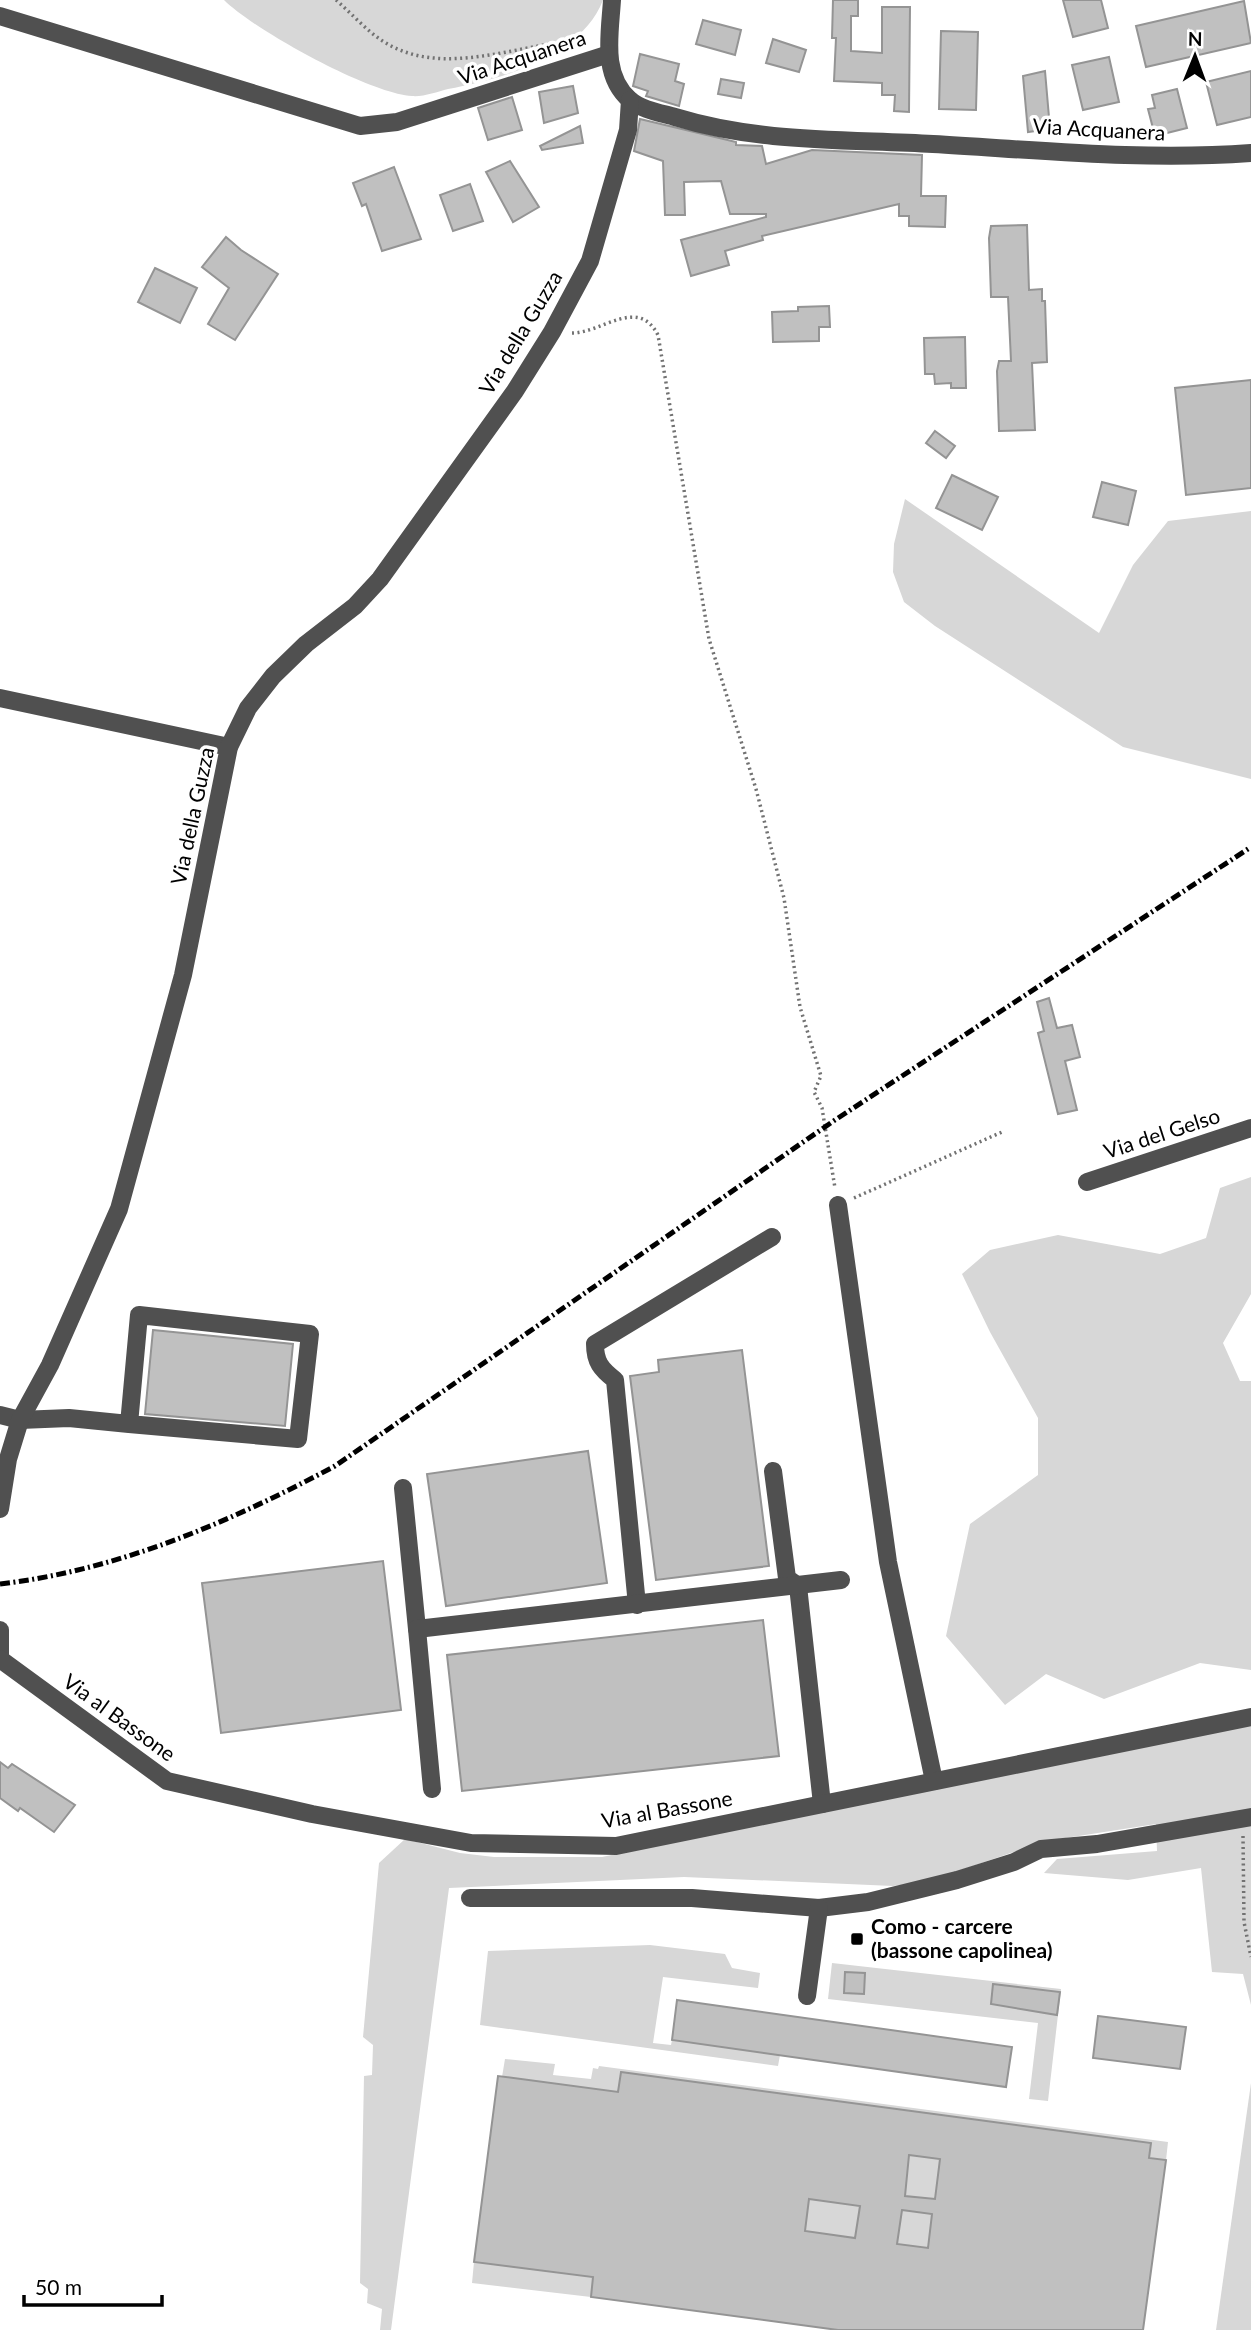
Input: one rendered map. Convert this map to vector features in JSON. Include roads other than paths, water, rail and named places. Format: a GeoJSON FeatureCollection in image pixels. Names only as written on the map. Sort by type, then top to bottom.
{"type":"FeatureCollection","features":[{"type":"Feature","properties":{"kind":"street"},"geometry":{"type":"LineString","coordinates":[[609,54],[612,0]]}},
{"type":"Feature","properties":{"kind":"street","name":"Via Acquanera"},"geometry":{"type":"LineString","coordinates":[[0,16],[360,126],[397,122],[609,54],[612,76],[630,100],[648,109],[703,125],[775,138],[872,140],[1184,158],[1251,153]]}},
{"type":"Feature","properties":{"kind":"street","name":"Via della Guzza"},"geometry":{"type":"LineString","coordinates":[[0,1509],[8,1459],[20,1420],[50,1365],[119,1209],[183,975],[229,747],[248,708],[273,676],[306,644],[355,606],[380,579],[515,391],[552,332],[590,261],[628,130],[630,100]]}},
{"type":"Feature","properties":{"kind":"street"},"geometry":{"type":"LineString","coordinates":[[0,698],[229,747]]}},
{"type":"Feature","properties":{"kind":"street","name":"Via del Gelso"},"geometry":{"type":"LineString","coordinates":[[1087,1182],[1251,1128]]}},
{"type":"Feature","properties":{"kind":"street"},"geometry":{"type":"LineString","coordinates":[[838,1205],[888,1562],[934,1781]]}},
{"type":"Feature","properties":{"kind":"street"},"geometry":{"type":"LineString","coordinates":[[637,1605],[615,1380],[602,1370],[595,1358],[595,1344],[772,1237]]}},
{"type":"Feature","properties":{"kind":"street"},"geometry":{"type":"LineString","coordinates":[[0,1415],[20,1420],[69,1418],[129,1424],[298,1439],[310,1334],[139,1315],[129,1424]]}},
{"type":"Feature","properties":{"kind":"street"},"geometry":{"type":"LineString","coordinates":[[773,1471],[787,1578],[798,1586],[822,1804]]}},
{"type":"Feature","properties":{"kind":"street"},"geometry":{"type":"LineString","coordinates":[[403,1488],[432,1789]]}},
{"type":"Feature","properties":{"kind":"street"},"geometry":{"type":"LineString","coordinates":[[417,1629],[841,1580]]}},
{"type":"Feature","properties":{"kind":"street"},"geometry":{"type":"LineString","coordinates":[[0,1630],[0,1659]]}},
{"type":"Feature","properties":{"kind":"street","name":"Via al Bassone"},"geometry":{"type":"LineString","coordinates":[[0,1659],[167,1782],[312,1814],[457,1841],[616,1846],[1251,1717]]}},
{"type":"Feature","properties":{"kind":"street"},"geometry":{"type":"LineString","coordinates":[[470,1898],[692,1899],[819,1908],[868,1902],[957,1880],[1014,1862],[1041,1849],[1097,1844],[1247,1818]]}},
{"type":"Feature","properties":{"kind":"street"},"geometry":{"type":"LineString","coordinates":[[807,1996],[819,1908]]}},
{"type":"Feature","properties":{"kind":"railway"},"geometry":{"type":"LineString","coordinates":[[0,1584],[88,1568],[173,1541],[255,1506],[335,1466],[835,1120],[1251,847]]}},
{"type":"Feature","properties":{"kind":"place","name":"Como - carcere (bassone capolinea)"},"geometry":{"type":"Point","coordinates":[857,1939]}}]}
